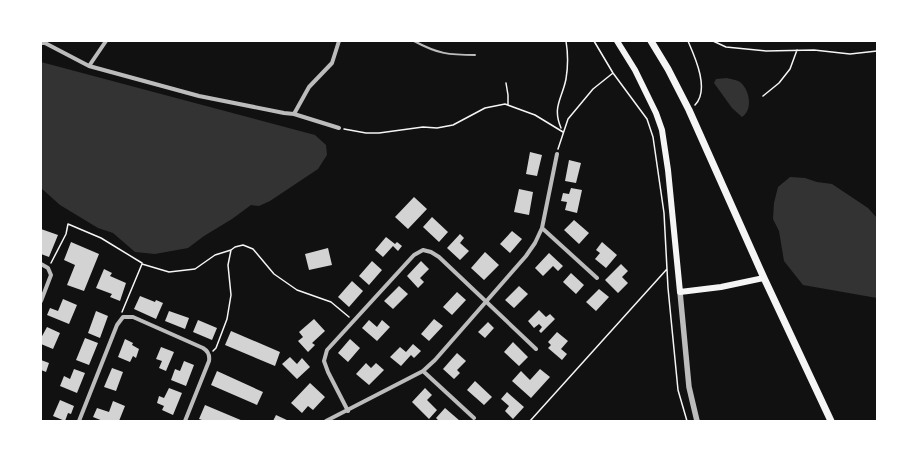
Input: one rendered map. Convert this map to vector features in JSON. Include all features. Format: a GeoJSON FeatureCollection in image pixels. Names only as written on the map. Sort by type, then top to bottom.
{"type":"FeatureCollection","features":[{"type":"Feature","properties":{"kind":"highway"},"geometry":{"type":"LineString","coordinates":[[651,41],[668,69],[689,110],[764,278],[831,421]]}},
{"type":"Feature","properties":{"kind":"main road"},"geometry":{"type":"LineString","coordinates":[[617,41],[635,70],[656,113],[662,130],[668,170],[680,292],[721,287],[764,278]]}},
{"type":"Feature","properties":{"kind":"street"},"geometry":{"type":"LineString","coordinates":[[89,66],[106,41]]}},
{"type":"Feature","properties":{"kind":"street"},"geometry":{"type":"LineString","coordinates":[[294,114],[310,87],[332,63],[339,41]]}},
{"type":"Feature","properties":{"kind":"street"},"geometry":{"type":"LineString","coordinates":[[41,43],[45,43],[89,66],[199,96],[294,114],[339,128]]}},
{"type":"Feature","properties":{"kind":"street"},"geometry":{"type":"LineString","coordinates":[[326,421],[423,371],[435,360],[526,256],[542,228],[557,154]]}},
{"type":"Feature","properties":{"kind":"street"},"geometry":{"type":"LineString","coordinates":[[542,228],[597,278]]}},
{"type":"Feature","properties":{"kind":"street"},"geometry":{"type":"LineString","coordinates":[[348,411],[324,361],[327,350],[414,255],[423,250],[431,252],[439,257],[536,348]]}},
{"type":"Feature","properties":{"kind":"street"},"geometry":{"type":"LineString","coordinates":[[41,264],[48,268],[50,278],[41,301]]}},
{"type":"Feature","properties":{"kind":"street"},"geometry":{"type":"LineString","coordinates":[[680,292],[689,387],[697,421]]}},
{"type":"Feature","properties":{"kind":"street"},"geometry":{"type":"LineString","coordinates":[[79,421],[117,325],[122,319],[128,316],[203,348],[210,355],[210,360],[185,421]]}},
{"type":"Feature","properties":{"kind":"street"},"geometry":{"type":"LineString","coordinates":[[423,371],[474,418]]}},
{"type":"Feature","properties":{"kind":"lane"},"geometry":{"type":"LineString","coordinates":[[414,41],[431,50],[452,55],[475,55]]}},
{"type":"Feature","properties":{"kind":"path"},"geometry":{"type":"LineString","coordinates":[[563,132],[558,120],[557,106],[566,79],[568,52],[566,41]]}},
{"type":"Feature","properties":{"kind":"path"},"geometry":{"type":"LineString","coordinates":[[594,41],[613,73],[647,119],[653,137],[664,213],[667,269],[678,390],[687,421]]}},
{"type":"Feature","properties":{"kind":"path"},"geometry":{"type":"LineString","coordinates":[[688,41],[694,56],[702,86],[698,102],[689,110]]}},
{"type":"Feature","properties":{"kind":"path"},"geometry":{"type":"LineString","coordinates":[[714,41],[726,46],[766,51],[814,50],[850,54],[877,51]]}},
{"type":"Feature","properties":{"kind":"path"},"geometry":{"type":"LineString","coordinates":[[763,96],[779,83],[790,69],[797,50]]}},
{"type":"Feature","properties":{"kind":"path"},"geometry":{"type":"LineString","coordinates":[[557,154],[568,118],[593,89],[613,73]]}},
{"type":"Feature","properties":{"kind":"path"},"geometry":{"type":"LineString","coordinates":[[506,83],[508,106]]}},
{"type":"Feature","properties":{"kind":"path"},"geometry":{"type":"LineString","coordinates":[[339,128],[366,134],[423,127],[437,128],[454,125],[485,108],[505,104],[535,115],[563,132]]}},
{"type":"Feature","properties":{"kind":"path"},"geometry":{"type":"LineString","coordinates":[[48,268],[66,234],[68,224],[101,238],[142,264],[168,272],[195,269],[215,255],[243,245],[253,250],[274,274],[297,290],[331,302],[354,320]]}},
{"type":"Feature","properties":{"kind":"path"},"geometry":{"type":"LineString","coordinates":[[210,355],[216,348],[227,319],[231,295],[228,265],[231,250]]}},
{"type":"Feature","properties":{"kind":"path"},"geometry":{"type":"LineString","coordinates":[[122,319],[120,316],[142,264]]}},
{"type":"Feature","properties":{"kind":"path"},"geometry":{"type":"LineString","coordinates":[[530,421],[667,269]]}},
{"type":"Feature","properties":{"kind":"shaded area"},"geometry":{"type":"Polygon","coordinates":[[[41,62],[315,135],[326,145],[327,155],[318,169],[270,201],[259,206],[251,205],[188,248],[155,254],[135,252],[113,233],[98,228],[60,205],[41,188],[41,62]]]}},
{"type":"Feature","properties":{"kind":"shaded area"},"geometry":{"type":"Polygon","coordinates":[[[727,78],[740,82],[748,95],[748,110],[742,117],[732,108],[714,83],[716,79],[727,78]]]}},
{"type":"Feature","properties":{"kind":"shaded area"},"geometry":{"type":"Polygon","coordinates":[[[790,177],[805,178],[817,182],[832,184],[868,208],[877,218],[877,298],[803,285],[784,261],[779,231],[773,219],[774,203],[778,187],[790,177]]]}},
{"type":"Feature","properties":{"kind":"building"},"geometry":{"type":"Polygon","coordinates":[[[530,152],[542,155],[537,176],[526,174],[530,152]]]}},
{"type":"Feature","properties":{"kind":"building"},"geometry":{"type":"Polygon","coordinates":[[[569,160],[581,163],[576,183],[565,181],[569,160]]]}},
{"type":"Feature","properties":{"kind":"building"},"geometry":{"type":"Polygon","coordinates":[[[571,188],[582,190],[577,213],[565,210],[567,202],[561,201],[563,193],[569,194],[571,188]]]}},
{"type":"Feature","properties":{"kind":"building"},"geometry":{"type":"Polygon","coordinates":[[[519,189],[533,192],[529,215],[514,212],[519,189]]]}},
{"type":"Feature","properties":{"kind":"building"},"geometry":{"type":"Polygon","coordinates":[[[414,197],[427,209],[408,229],[395,217],[414,197]]]}},
{"type":"Feature","properties":{"kind":"building"},"geometry":{"type":"Polygon","coordinates":[[[432,217],[448,232],[439,242],[423,227],[432,217]]]}},
{"type":"Feature","properties":{"kind":"building"},"geometry":{"type":"Polygon","coordinates":[[[574,220],[589,233],[579,244],[564,230],[574,220]]]}},
{"type":"Feature","properties":{"kind":"building"},"geometry":{"type":"Polygon","coordinates":[[[41,229],[58,235],[49,257],[41,254],[41,229]]]}},
{"type":"Feature","properties":{"kind":"building"},"geometry":{"type":"Polygon","coordinates":[[[512,231],[522,239],[510,253],[500,244],[512,231]]]}},
{"type":"Feature","properties":{"kind":"building"},"geometry":{"type":"Polygon","coordinates":[[[460,234],[464,238],[460,243],[469,251],[460,260],[447,248],[460,234]]]}},
{"type":"Feature","properties":{"kind":"building"},"geometry":{"type":"Polygon","coordinates":[[[386,237],[395,244],[397,242],[402,246],[398,251],[393,246],[383,257],[375,250],[386,237]]]}},
{"type":"Feature","properties":{"kind":"building"},"geometry":{"type":"Polygon","coordinates":[[[71,242],[99,254],[84,291],[67,285],[75,265],[64,260],[71,242]]]}},
{"type":"Feature","properties":{"kind":"building"},"geometry":{"type":"Polygon","coordinates":[[[602,242],[617,255],[606,268],[595,259],[600,253],[596,250],[602,242]]]}},
{"type":"Feature","properties":{"kind":"building"},"geometry":{"type":"Polygon","coordinates":[[[328,248],[332,265],[309,270],[305,254],[328,248]]]}},
{"type":"Feature","properties":{"kind":"building"},"geometry":{"type":"Polygon","coordinates":[[[485,252],[499,265],[484,280],[471,268],[485,252]]]}},
{"type":"Feature","properties":{"kind":"building"},"geometry":{"type":"Polygon","coordinates":[[[549,253],[563,266],[558,271],[553,266],[543,276],[535,268],[549,253]]]}},
{"type":"Feature","properties":{"kind":"building"},"geometry":{"type":"Polygon","coordinates":[[[372,261],[382,270],[369,285],[359,276],[372,261]]]}},
{"type":"Feature","properties":{"kind":"building"},"geometry":{"type":"Polygon","coordinates":[[[421,261],[429,269],[420,278],[424,282],[418,288],[407,276],[421,261]]]}},
{"type":"Feature","properties":{"kind":"building"},"geometry":{"type":"Polygon","coordinates":[[[621,264],[628,271],[622,277],[628,283],[618,293],[605,280],[621,264]]]}},
{"type":"Feature","properties":{"kind":"building"},"geometry":{"type":"Polygon","coordinates":[[[104,269],[112,273],[110,276],[126,283],[120,301],[110,297],[112,294],[96,288],[104,269]]]}},
{"type":"Feature","properties":{"kind":"building"},"geometry":{"type":"Polygon","coordinates":[[[571,273],[584,285],[576,294],[563,282],[571,273]]]}},
{"type":"Feature","properties":{"kind":"building"},"geometry":{"type":"Polygon","coordinates":[[[352,281],[363,291],[349,307],[338,297],[352,281]]]}},
{"type":"Feature","properties":{"kind":"building"},"geometry":{"type":"Polygon","coordinates":[[[399,286],[408,294],[393,309],[384,301],[399,286]]]}},
{"type":"Feature","properties":{"kind":"building"},"geometry":{"type":"Polygon","coordinates":[[[519,286],[528,294],[514,308],[505,300],[519,286]]]}},
{"type":"Feature","properties":{"kind":"building"},"geometry":{"type":"Polygon","coordinates":[[[599,289],[609,297],[596,311],[586,302],[599,289]]]}},
{"type":"Feature","properties":{"kind":"building"},"geometry":{"type":"Polygon","coordinates":[[[457,292],[466,300],[452,315],[443,307],[457,292]]]}},
{"type":"Feature","properties":{"kind":"building"},"geometry":{"type":"Polygon","coordinates":[[[140,296],[155,302],[156,300],[163,303],[156,319],[134,309],[140,296]]]}},
{"type":"Feature","properties":{"kind":"building"},"geometry":{"type":"Polygon","coordinates":[[[63,299],[77,305],[69,324],[47,315],[50,308],[58,311],[63,299]]]}},
{"type":"Feature","properties":{"kind":"building"},"geometry":{"type":"Polygon","coordinates":[[[539,310],[546,317],[550,314],[555,319],[541,333],[539,331],[542,327],[539,324],[534,328],[528,321],[539,310]]]}},
{"type":"Feature","properties":{"kind":"building"},"geometry":{"type":"Polygon","coordinates":[[[96,311],[108,316],[100,338],[88,333],[96,311]]]}},
{"type":"Feature","properties":{"kind":"building"},"geometry":{"type":"Polygon","coordinates":[[[169,311],[189,318],[185,329],[165,321],[169,311]]]}},
{"type":"Feature","properties":{"kind":"building"},"geometry":{"type":"Polygon","coordinates":[[[314,319],[325,331],[312,343],[315,345],[308,352],[298,341],[303,337],[299,332],[314,319]]]}},
{"type":"Feature","properties":{"kind":"building"},"geometry":{"type":"Polygon","coordinates":[[[434,319],[443,326],[429,341],[421,334],[434,319]]]}},
{"type":"Feature","properties":{"kind":"building"},"geometry":{"type":"Polygon","coordinates":[[[198,320],[217,328],[212,340],[193,332],[198,320]]]}},
{"type":"Feature","properties":{"kind":"building"},"geometry":{"type":"Polygon","coordinates":[[[369,320],[377,327],[382,320],[390,327],[377,341],[362,328],[369,320]]]}},
{"type":"Feature","properties":{"kind":"building"},"geometry":{"type":"Polygon","coordinates":[[[488,322],[494,328],[485,338],[478,332],[488,322]]]}},
{"type":"Feature","properties":{"kind":"building"},"geometry":{"type":"Polygon","coordinates":[[[47,327],[60,333],[53,349],[41,344],[41,338],[47,327]]]}},
{"type":"Feature","properties":{"kind":"building"},"geometry":{"type":"Polygon","coordinates":[[[231,331],[280,352],[275,366],[225,345],[231,331]]]}},
{"type":"Feature","properties":{"kind":"building"},"geometry":{"type":"Polygon","coordinates":[[[557,332],[568,341],[561,349],[567,354],[562,360],[548,348],[551,345],[548,342],[557,332]]]}},
{"type":"Feature","properties":{"kind":"building"},"geometry":{"type":"Polygon","coordinates":[[[85,338],[98,343],[89,365],[76,360],[85,338]]]}},
{"type":"Feature","properties":{"kind":"building"},"geometry":{"type":"Polygon","coordinates":[[[125,339],[133,343],[132,345],[139,349],[136,358],[133,356],[130,362],[118,357],[125,339]]]}},
{"type":"Feature","properties":{"kind":"building"},"geometry":{"type":"Polygon","coordinates":[[[350,339],[360,348],[348,362],[338,353],[350,339]]]}},
{"type":"Feature","properties":{"kind":"building"},"geometry":{"type":"Polygon","coordinates":[[[513,342],[528,357],[519,366],[504,352],[513,342]]]}},
{"type":"Feature","properties":{"kind":"building"},"geometry":{"type":"Polygon","coordinates":[[[413,344],[421,351],[414,358],[411,355],[401,366],[390,357],[400,347],[406,352],[413,344]]]}},
{"type":"Feature","properties":{"kind":"building"},"geometry":{"type":"Polygon","coordinates":[[[161,347],[174,352],[166,371],[159,368],[162,361],[156,359],[161,347]]]}},
{"type":"Feature","properties":{"kind":"building"},"geometry":{"type":"Polygon","coordinates":[[[457,353],[466,361],[457,370],[460,373],[454,379],[443,369],[457,353]]]}},
{"type":"Feature","properties":{"kind":"building"},"geometry":{"type":"Polygon","coordinates":[[[290,357],[297,364],[302,358],[310,367],[297,379],[282,364],[290,357]]]}},
{"type":"Feature","properties":{"kind":"building"},"geometry":{"type":"Polygon","coordinates":[[[41,360],[49,363],[46,372],[41,370],[41,360]]]}},
{"type":"Feature","properties":{"kind":"building"},"geometry":{"type":"Polygon","coordinates":[[[184,361],[194,365],[186,386],[171,380],[175,369],[180,371],[184,361]]]}},
{"type":"Feature","properties":{"kind":"building"},"geometry":{"type":"Polygon","coordinates":[[[366,363],[371,368],[376,363],[384,370],[369,385],[356,374],[366,363]]]}},
{"type":"Feature","properties":{"kind":"building"},"geometry":{"type":"Polygon","coordinates":[[[112,368],[123,372],[116,391],[104,387],[112,368]]]}},
{"type":"Feature","properties":{"kind":"building"},"geometry":{"type":"Polygon","coordinates":[[[74,369],[85,373],[77,393],[60,386],[64,376],[70,379],[74,369]]]}},
{"type":"Feature","properties":{"kind":"building"},"geometry":{"type":"Polygon","coordinates":[[[540,369],[550,377],[531,398],[512,381],[521,371],[530,380],[540,369]]]}},
{"type":"Feature","properties":{"kind":"building"},"geometry":{"type":"Polygon","coordinates":[[[217,371],[263,392],[257,405],[211,385],[217,371]]]}},
{"type":"Feature","properties":{"kind":"building"},"geometry":{"type":"Polygon","coordinates":[[[475,381],[492,397],[484,405],[467,390],[475,381]]]}},
{"type":"Feature","properties":{"kind":"building"},"geometry":{"type":"Polygon","coordinates":[[[310,383],[325,397],[313,410],[308,406],[302,413],[291,403],[310,383]]]}},
{"type":"Feature","properties":{"kind":"building"},"geometry":{"type":"Polygon","coordinates":[[[169,388],[182,393],[173,415],[162,410],[164,406],[157,403],[159,396],[164,398],[169,388]]]}},
{"type":"Feature","properties":{"kind":"building"},"geometry":{"type":"Polygon","coordinates":[[[425,388],[432,395],[427,400],[437,410],[429,419],[412,402],[425,388]]]}},
{"type":"Feature","properties":{"kind":"building"},"geometry":{"type":"Polygon","coordinates":[[[507,392],[524,407],[513,419],[505,411],[509,406],[501,399],[507,392]]]}},
{"type":"Feature","properties":{"kind":"building"},"geometry":{"type":"Polygon","coordinates":[[[60,400],[74,406],[71,414],[68,413],[65,421],[53,416],[60,400]]]}},
{"type":"Feature","properties":{"kind":"building"},"geometry":{"type":"Polygon","coordinates":[[[113,401],[125,406],[119,421],[103,421],[93,417],[97,408],[109,412],[113,401]]]}},
{"type":"Feature","properties":{"kind":"building"},"geometry":{"type":"Polygon","coordinates":[[[205,405],[243,421],[205,421],[199,419],[205,405]]]}},
{"type":"Feature","properties":{"kind":"building"},"geometry":{"type":"Polygon","coordinates":[[[445,408],[460,421],[439,421],[436,418],[445,408]]]}},
{"type":"Feature","properties":{"kind":"building"},"geometry":{"type":"Polygon","coordinates":[[[276,415],[289,421],[273,421],[276,415]]]}}]}
